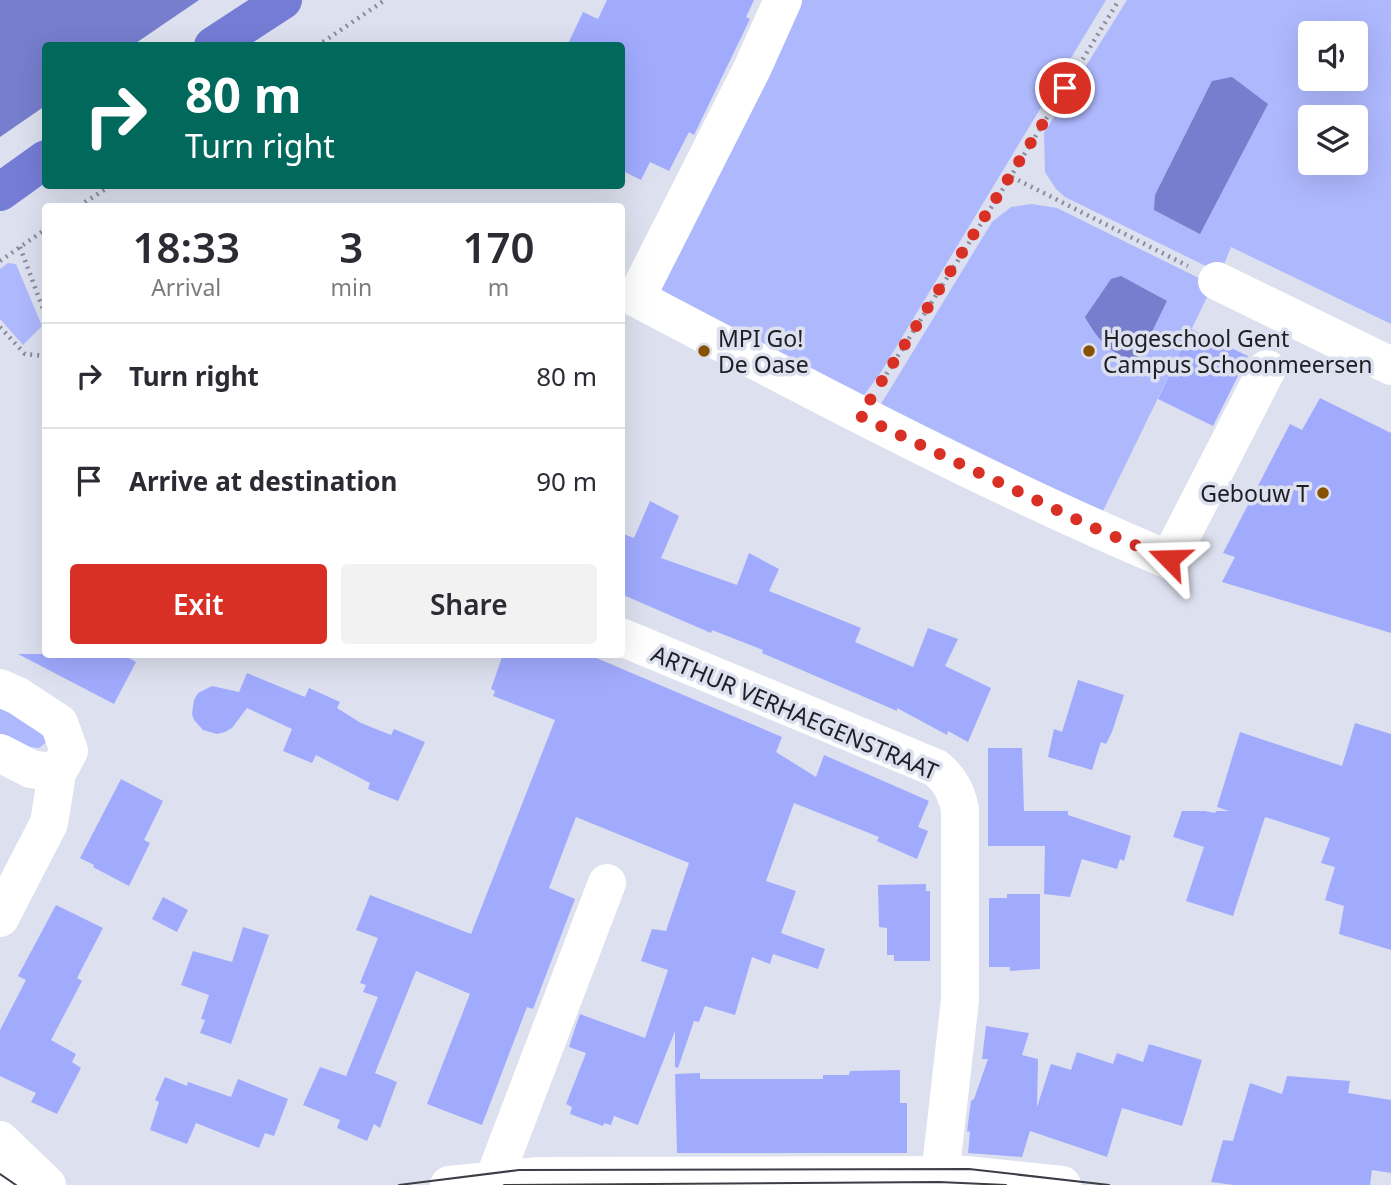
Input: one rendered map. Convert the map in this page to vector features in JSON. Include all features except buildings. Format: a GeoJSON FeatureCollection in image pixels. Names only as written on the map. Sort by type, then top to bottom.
{"type":"FeatureCollection","features":[{"type":"Feature","properties":{"kind":"highway"},"geometry":{"type":"LineString","coordinates":[[220,42],[283,0]]}},
{"type":"Feature","properties":{"kind":"highway"},"geometry":{"type":"LineString","coordinates":[[0,192],[42,162]]}},
{"type":"Feature","properties":{"kind":"street"},"geometry":{"type":"LineString","coordinates":[[783,0],[752,69],[636,298],[860,416],[1101,531],[1169,559],[1268,369]]}},
{"type":"Feature","properties":{"kind":"street"},"geometry":{"type":"LineString","coordinates":[[1217,281],[1391,366]]}},
{"type":"Feature","properties":{"kind":"street","name":"ARTHUR VERHAEGENSTRAAT"},"geometry":{"type":"LineString","coordinates":[[625,639],[936,768],[948,778],[960,809],[960,1000],[940,1175]]}},
{"type":"Feature","properties":{"kind":"street"},"geometry":{"type":"LineString","coordinates":[[0,688],[18,696],[59,723],[69,751],[57,773],[49,823],[0,918]]}},
{"type":"Feature","properties":{"kind":"street"},"geometry":{"type":"LineString","coordinates":[[0,753],[31,769],[57,773]]}},
{"type":"Feature","properties":{"kind":"street"},"geometry":{"type":"LineString","coordinates":[[494,1179],[607,883]]}},
{"type":"Feature","properties":{"kind":"street"},"geometry":{"type":"LineString","coordinates":[[0,1140],[47,1185]]}},
{"type":"Feature","properties":{"kind":"street"},"geometry":{"type":"LineString","coordinates":[[449,1185],[539,1176],[940,1175],[1062,1185]]}},
{"type":"Feature","properties":{"kind":"path"},"geometry":{"type":"LineString","coordinates":[[323,42],[385,0]]}},
{"type":"Feature","properties":{"kind":"path"},"geometry":{"type":"LineString","coordinates":[[860,416],[1012,176],[1119,0]]}},
{"type":"Feature","properties":{"kind":"path"},"geometry":{"type":"LineString","coordinates":[[1012,176],[1217,281]]}},
{"type":"Feature","properties":{"kind":"path"},"geometry":{"type":"LineString","coordinates":[[84,203],[105,189]]}},
{"type":"Feature","properties":{"kind":"path"},"geometry":{"type":"LineString","coordinates":[[0,261],[42,232]]}},
{"type":"Feature","properties":{"kind":"path"},"geometry":{"type":"LineString","coordinates":[[20,247],[42,306]]}},
{"type":"Feature","properties":{"kind":"path"},"geometry":{"type":"LineString","coordinates":[[0,327],[24,354],[42,356]]}},
{"type":"Feature","properties":{"kind":"shaded area"},"geometry":{"type":"Polygon","coordinates":[[[0,0],[199,0],[137,42],[42,42],[42,108],[0,137],[0,0]]]}},
{"type":"Feature","properties":{"kind":"shaded area"},"geometry":{"type":"Polygon","coordinates":[[[801,0],[1106,0],[881,372],[862,398],[662,302],[662,277],[801,0]]]}},
{"type":"Feature","properties":{"kind":"shaded area"},"geometry":{"type":"Polygon","coordinates":[[[1127,0],[1391,0],[1391,324],[1231,247],[1223,267],[1214,270],[1065,197],[1045,172],[1044,133],[1127,0]]]}},
{"type":"Feature","properties":{"kind":"shaded area"},"geometry":{"type":"Polygon","coordinates":[[[1232,77],[1268,104],[1200,234],[1154,210],[1155,195],[1212,81],[1232,77]]]}},
{"type":"Feature","properties":{"kind":"shaded area"},"geometry":{"type":"Polygon","coordinates":[[[1032,204],[1057,208],[1213,285],[1102,513],[881,404],[992,222],[1011,207],[1032,204]]]}},
{"type":"Feature","properties":{"kind":"shaded area"},"geometry":{"type":"Polygon","coordinates":[[[8,263],[16,264],[42,326],[23,345],[0,319],[0,269],[8,263]]]}},
{"type":"Feature","properties":{"kind":"shaded area"},"geometry":{"type":"Polygon","coordinates":[[[1121,276],[1167,301],[1138,360],[1113,351],[1085,317],[1111,279],[1121,276]]]}},
{"type":"Feature","properties":{"kind":"shaded area"},"geometry":{"type":"Polygon","coordinates":[[[0,704],[49,740],[39,748],[21,746],[0,734],[0,704]]]}},
{"type":"Feature","properties":{"kind":"tram line"},"geometry":{"type":"LineString","coordinates":[[399,1185],[519,1170],[969,1169],[1109,1185]]}},
{"type":"Feature","properties":{"kind":"tram line"},"geometry":{"type":"LineString","coordinates":[[0,1174],[16,1185]]}},
{"type":"Feature","properties":{"kind":"tram line"},"geometry":{"type":"LineString","coordinates":[[504,1185],[939,1182],[1006,1185]]}},
{"type":"Feature","properties":{"kind":"place","name":"MPI Go! De Oase"},"geometry":{"type":"Point","coordinates":[704,351]}},
{"type":"Feature","properties":{"kind":"place","name":"Hogeschool Gent Campus Schoonmeersen"},"geometry":{"type":"Point","coordinates":[1089,351]}},
{"type":"Feature","properties":{"kind":"place","name":"Gebouw T"},"geometry":{"type":"Point","coordinates":[1323,493]}},
{"type":"Feature","properties":{"kind":"route"},"geometry":{"type":"LineString","coordinates":[[1065,88],[860,416],[1101,531],[1169,559]]}}]}
